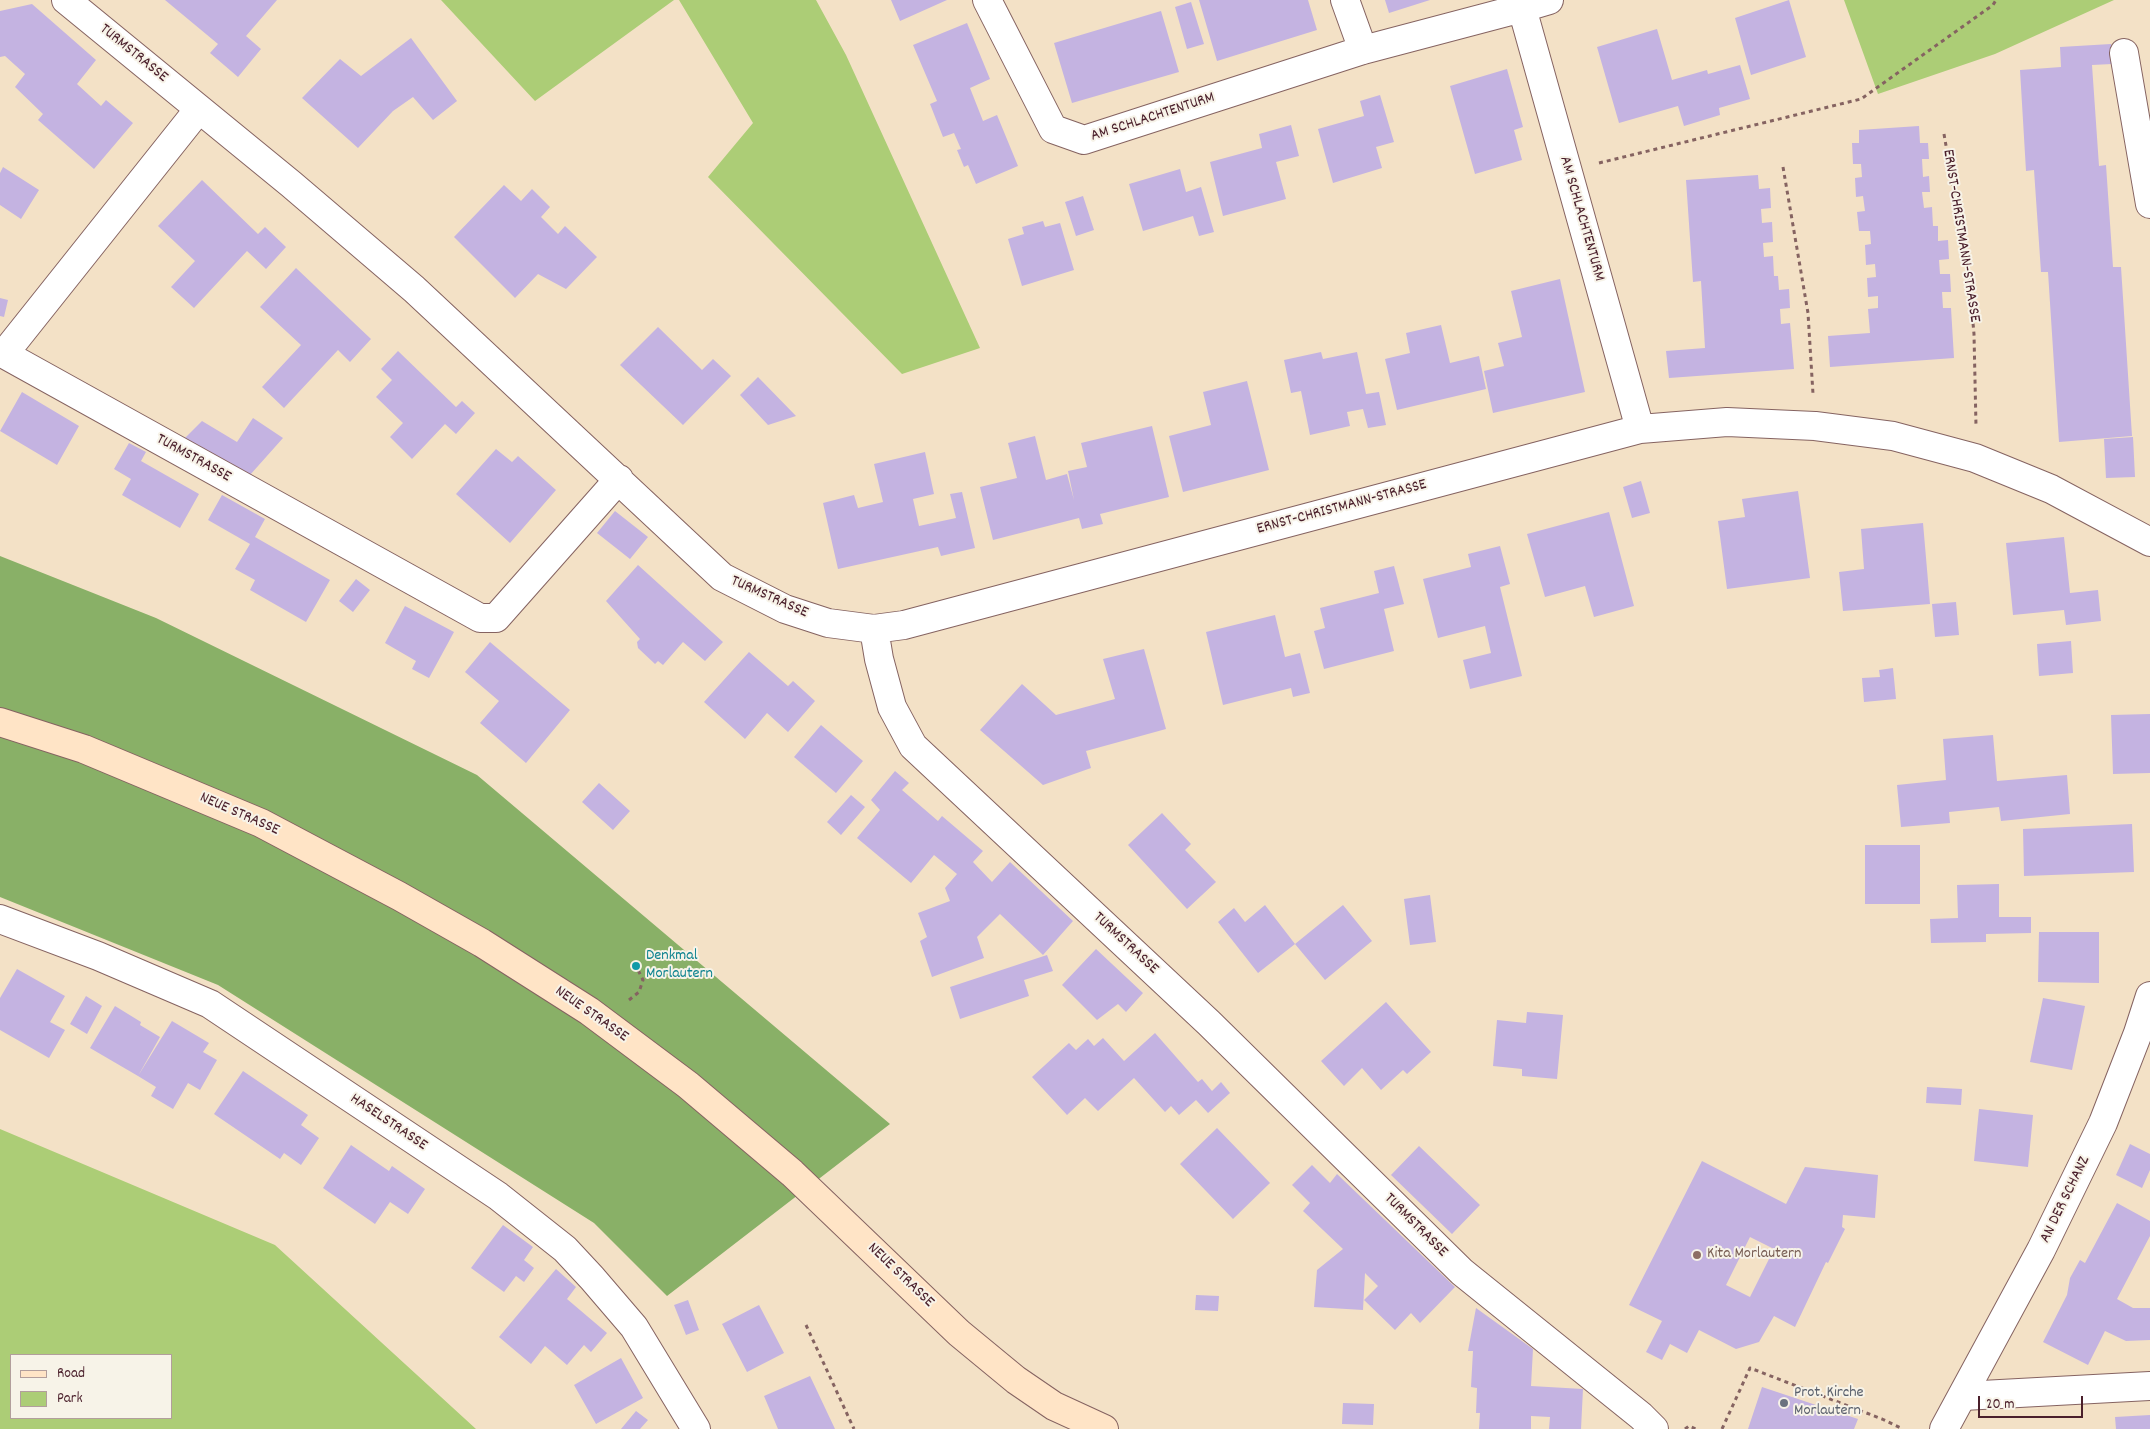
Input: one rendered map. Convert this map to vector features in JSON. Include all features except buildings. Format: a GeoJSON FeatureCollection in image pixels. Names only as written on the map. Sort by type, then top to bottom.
{"type":"FeatureCollection","features":[{"type":"Feature","properties":{"kind":"main road","name":"NEUE STRASSE"},"geometry":{"type":"LineString","coordinates":[[0,722],[84,749],[261,823],[399,896],[482,943],[589,1011],[688,1085],[792,1172],[959,1333],[1016,1380],[1054,1406],[1104,1429]]}},
{"type":"Feature","properties":{"kind":"street","name":"TURMSTRASSE"},"geometry":{"type":"LineString","coordinates":[[66,0],[291,184],[414,289],[722,577],[785,609],[828,623],[874,629],[879,659],[892,708],[913,746],[1209,1023],[1462,1272],[1654,1429]]}},
{"type":"Feature","properties":{"kind":"street","name":"AM SCHLACHTENTURM"},"geometry":{"type":"LineString","coordinates":[[987,0],[1053,129],[1084,140],[1362,50],[1549,0]]}},
{"type":"Feature","properties":{"kind":"street"},"geometry":{"type":"LineString","coordinates":[[1345,0],[1362,50]]}},
{"type":"Feature","properties":{"kind":"street","name":"AM SCHLACHTENTURM"},"geometry":{"type":"LineString","coordinates":[[1522,8],[1640,429]]}},
{"type":"Feature","properties":{"kind":"street"},"geometry":{"type":"LineString","coordinates":[[2124,53],[2150,204]]}},
{"type":"Feature","properties":{"kind":"street","name":"TURMSTRASSE"},"geometry":{"type":"LineString","coordinates":[[199,109],[4,354],[480,618],[496,618],[619,479]]}},
{"type":"Feature","properties":{"kind":"street","name":"ERNST-CHRISTMANN-STRASSE"},"geometry":{"type":"LineString","coordinates":[[874,629],[904,624],[1640,429],[1727,422],[1815,426],[1893,436],[1975,458],[2051,489],[2150,542]]}},
{"type":"Feature","properties":{"kind":"street","name":"HASELSTRASSE"},"geometry":{"type":"LineString","coordinates":[[0,919],[98,956],[210,1004],[498,1196],[565,1249],[634,1327],[696,1429]]}},
{"type":"Feature","properties":{"kind":"street","name":"AN DER SCHANZ"},"geometry":{"type":"LineString","coordinates":[[1944,1429],[2041,1250],[2103,1123],[2138,1033],[2150,996]]}},
{"type":"Feature","properties":{"kind":"street"},"geometry":{"type":"LineString","coordinates":[[1963,1396],[2150,1386]]}},
{"type":"Feature","properties":{"kind":"path"},"geometry":{"type":"LineString","coordinates":[[1567,171],[1861,99],[1993,6],[1996,0]]}},
{"type":"Feature","properties":{"kind":"path","name":"ERNST-CHRISTMANN-STRASSE"},"geometry":{"type":"LineString","coordinates":[[1944,134],[1970,288],[1976,381],[1975,458]]}},
{"type":"Feature","properties":{"kind":"path"},"geometry":{"type":"LineString","coordinates":[[1782,167],[1808,313],[1815,426]]}},
{"type":"Feature","properties":{"kind":"path"},"geometry":{"type":"LineString","coordinates":[[806,1325],[854,1429]]}},
{"type":"Feature","properties":{"kind":"path"},"geometry":{"type":"LineString","coordinates":[[1722,1429],[1750,1368],[1902,1429]]}},
{"type":"Feature","properties":{"kind":"path"},"geometry":{"type":"LineString","coordinates":[[1685,1429],[1689,1426],[1696,1429]]}},
{"type":"Feature","properties":{"kind":"green space"},"geometry":{"type":"Polygon","coordinates":[[[441,0],[674,0],[535,101],[441,0]]]}},
{"type":"Feature","properties":{"kind":"green space"},"geometry":{"type":"Polygon","coordinates":[[[679,0],[816,0],[846,55],[980,348],[902,374],[708,177],[753,123],[679,0]]]}},
{"type":"Feature","properties":{"kind":"green space"},"geometry":{"type":"Polygon","coordinates":[[[1844,0],[2114,0],[1995,54],[1878,94],[1844,0]]]}},
{"type":"Feature","properties":{"kind":"green space"},"geometry":{"type":"Polygon","coordinates":[[[0,556],[156,618],[477,775],[890,1124],[667,1296],[594,1223],[218,985],[0,897],[0,556]]]}},
{"type":"Feature","properties":{"kind":"green space"},"geometry":{"type":"Polygon","coordinates":[[[0,1129],[275,1245],[476,1429],[0,1429],[0,1129]]]}},
{"type":"Feature","properties":{"kind":"place","name":"Denkmal Morlautern"},"geometry":{"type":"Point","coordinates":[636,966]}},
{"type":"Feature","properties":{"kind":"place","name":"Kita Morlautern"},"geometry":{"type":"Point","coordinates":[1697,1255]}},
{"type":"Feature","properties":{"kind":"place","name":"Prot. Kirche Morlautern"},"geometry":{"type":"Point","coordinates":[1784,1403]}}]}
